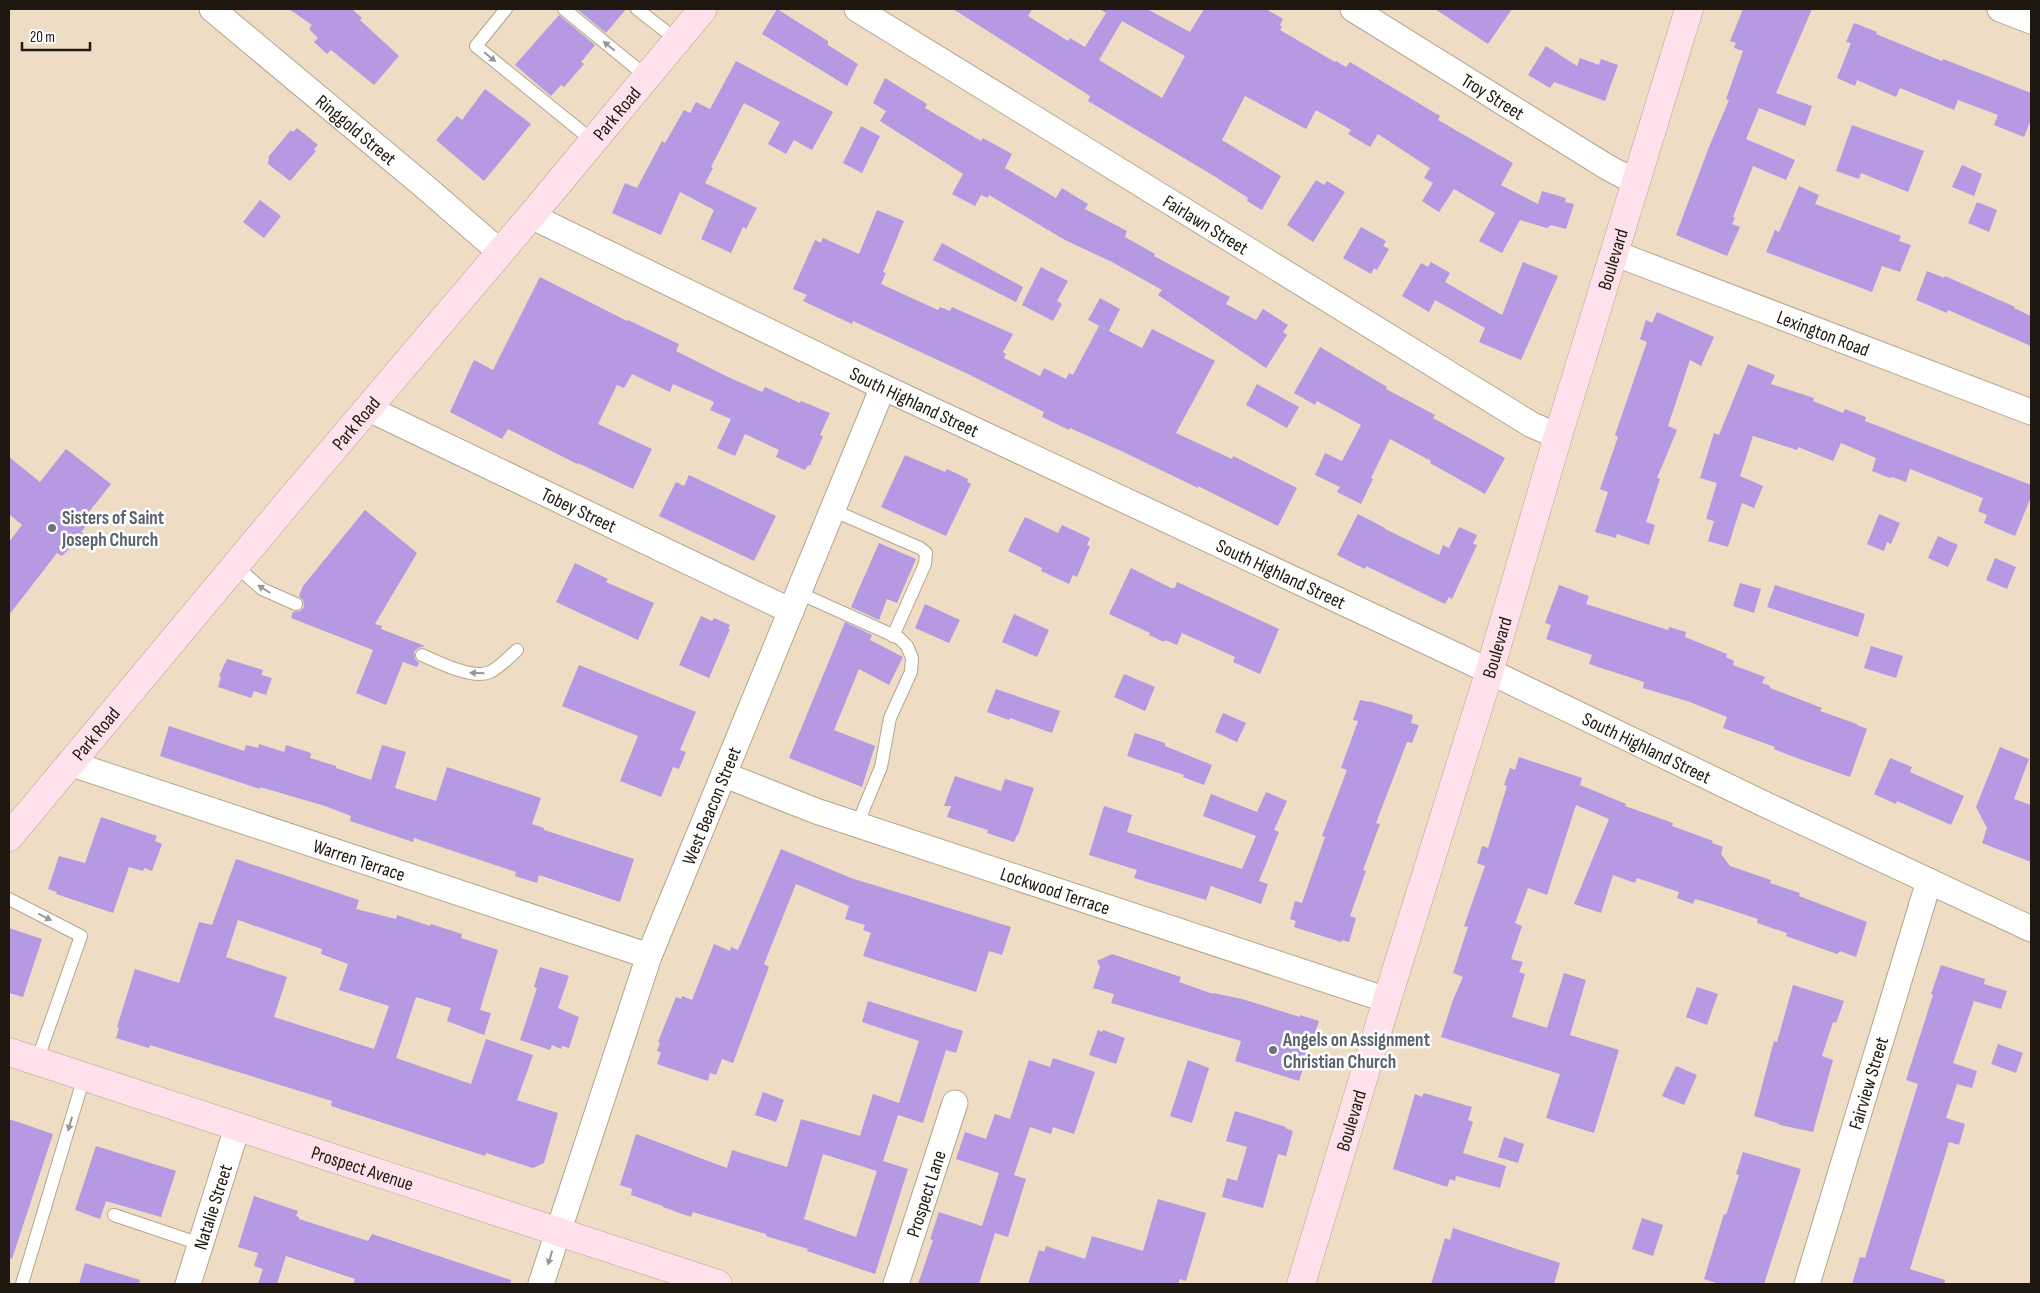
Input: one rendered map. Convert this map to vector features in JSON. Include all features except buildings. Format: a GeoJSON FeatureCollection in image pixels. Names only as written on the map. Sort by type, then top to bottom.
{"type":"FeatureCollection","features":[{"type":"Feature","properties":{"kind":"main road","name":"Park Road"},"geometry":{"type":"LineString","coordinates":[[9,837],[69,763],[531,216],[703,9]]}},
{"type":"Feature","properties":{"kind":"main road","name":"Boulevard"},"geometry":{"type":"LineString","coordinates":[[1301,1284],[1489,672],[1558,436],[1689,9]]}},
{"type":"Feature","properties":{"kind":"main road","name":"Prospect Avenue"},"geometry":{"type":"LineString","coordinates":[[9,1052],[718,1284]]}},
{"type":"Feature","properties":{"kind":"street","name":"Ringgold Street"},"geometry":{"type":"LineString","coordinates":[[212,9],[500,252]]}},
{"type":"Feature","properties":{"kind":"street","name":"Fairlawn Street"},"geometry":{"type":"LineString","coordinates":[[857,9],[1532,425],[1558,436]]}},
{"type":"Feature","properties":{"kind":"street","name":"Troy Street"},"geometry":{"type":"LineString","coordinates":[[1353,9],[1607,167],[1635,182]]}},
{"type":"Feature","properties":{"kind":"street"},"geometry":{"type":"LineString","coordinates":[[2000,9],[2031,21]]}},
{"type":"Feature","properties":{"kind":"street","name":"South Highland Street"},"geometry":{"type":"LineString","coordinates":[[531,216],[883,387],[2031,929]]}},
{"type":"Feature","properties":{"kind":"street","name":"Lexington Road"},"geometry":{"type":"LineString","coordinates":[[1614,253],[2031,412]]}},
{"type":"Feature","properties":{"kind":"street","name":"West Beacon Street"},"geometry":{"type":"LineString","coordinates":[[541,1284],[649,956],[883,387]]}},
{"type":"Feature","properties":{"kind":"street","name":"Tobey Street"},"geometry":{"type":"LineString","coordinates":[[367,408],[795,602]]}},
{"type":"Feature","properties":{"kind":"street","name":"Warren Terrace"},"geometry":{"type":"LineString","coordinates":[[69,763],[649,956]]}},
{"type":"Feature","properties":{"kind":"street","name":"Lockwood Terrace"},"geometry":{"type":"LineString","coordinates":[[725,775],[857,825],[1387,1000]]}},
{"type":"Feature","properties":{"kind":"street","name":"Fairview Street"},"geometry":{"type":"LineString","coordinates":[[1807,1284],[1929,881]]}},
{"type":"Feature","properties":{"kind":"street","name":"Prospect Lane"},"geometry":{"type":"LineString","coordinates":[[896,1284],[955,1103]]}},
{"type":"Feature","properties":{"kind":"street","name":"Natalie Street"},"geometry":{"type":"LineString","coordinates":[[188,1284],[237,1128]]}},
{"type":"Feature","properties":{"kind":"lane"},"geometry":{"type":"LineString","coordinates":[[506,9],[476,46],[593,142]]}},
{"type":"Feature","properties":{"kind":"lane"},"geometry":{"type":"LineString","coordinates":[[564,9],[647,77]]}},
{"type":"Feature","properties":{"kind":"lane"},"geometry":{"type":"LineString","coordinates":[[637,9],[677,40]]}},
{"type":"Feature","properties":{"kind":"lane"},"geometry":{"type":"LineString","coordinates":[[832,510],[920,548],[926,553],[925,564],[893,636]]}},
{"type":"Feature","properties":{"kind":"lane"},"geometry":{"type":"LineString","coordinates":[[236,566],[262,589],[296,604]]}},
{"type":"Feature","properties":{"kind":"lane"},"geometry":{"type":"LineString","coordinates":[[795,602],[893,636],[907,646],[912,658],[911,672],[890,718],[881,767],[857,825]]}},
{"type":"Feature","properties":{"kind":"lane"},"geometry":{"type":"LineString","coordinates":[[422,655],[463,672],[482,674],[489,673],[517,650]]}},
{"type":"Feature","properties":{"kind":"lane"},"geometry":{"type":"LineString","coordinates":[[9,899],[81,936],[37,1061]]}},
{"type":"Feature","properties":{"kind":"lane"},"geometry":{"type":"LineString","coordinates":[[22,1284],[84,1077]]}},
{"type":"Feature","properties":{"kind":"lane"},"geometry":{"type":"LineString","coordinates":[[114,1215],[200,1244]]}},
{"type":"Feature","properties":{"kind":"place","name":"Sisters of Saint Joseph Church"},"geometry":{"type":"Point","coordinates":[52,528]}},
{"type":"Feature","properties":{"kind":"place","name":"Angels on Assignment Christian Church"},"geometry":{"type":"Point","coordinates":[1273,1050]}}]}
